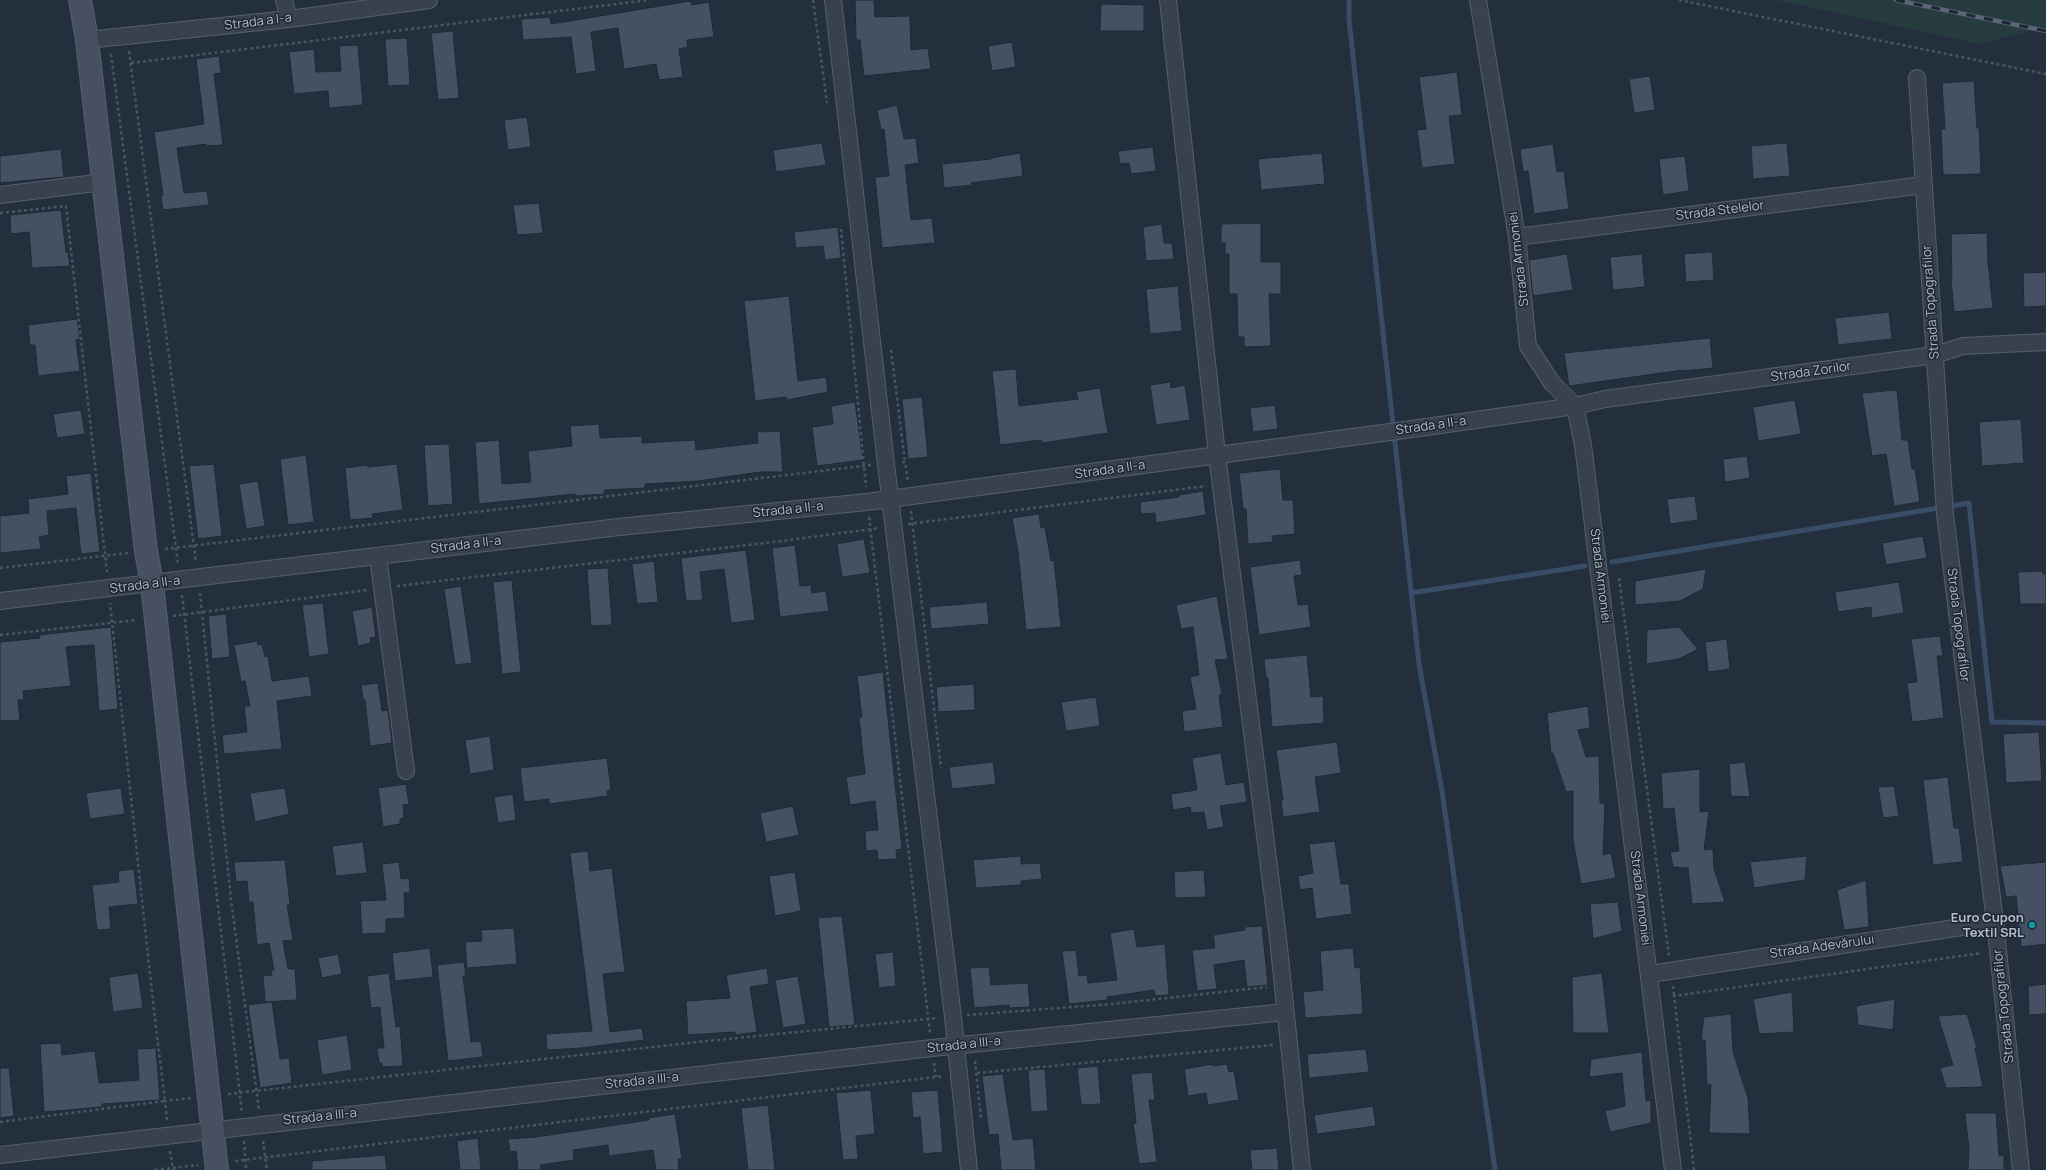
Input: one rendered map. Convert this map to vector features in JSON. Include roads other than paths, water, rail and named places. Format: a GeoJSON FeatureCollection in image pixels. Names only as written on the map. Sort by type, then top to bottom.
{"type":"FeatureCollection","features":[{"type":"Feature","properties":{"kind":"main road"},"geometry":{"type":"LineString","coordinates":[[80,0],[88,40],[146,551],[152,584],[217,1167]]}},
{"type":"Feature","properties":{"kind":"street"},"geometry":{"type":"LineString","coordinates":[[284,0],[289,19]]}},
{"type":"Feature","properties":{"kind":"street","name":"Strada a I-a"},"geometry":{"type":"LineString","coordinates":[[88,40],[289,19],[429,0]]}},
{"type":"Feature","properties":{"kind":"street"},"geometry":{"type":"LineString","coordinates":[[834,0],[893,526],[953,1016],[969,1170]]}},
{"type":"Feature","properties":{"kind":"street"},"geometry":{"type":"LineString","coordinates":[[1168,0],[1217,455],[1278,938],[1280,1013],[1289,1045],[1302,1170]]}},
{"type":"Feature","properties":{"kind":"street","name":"Strada Armoniei"},"geometry":{"type":"LineString","coordinates":[[1478,0],[1517,237],[1528,346],[1552,383],[1575,406],[1583,445],[1650,974],[1673,1170]]}},
{"type":"Feature","properties":{"kind":"street","name":"Strada Topografilor"},"geometry":{"type":"LineString","coordinates":[[1916,78],[1945,508],[1995,922],[2021,1170]]}},
{"type":"Feature","properties":{"kind":"street"},"geometry":{"type":"LineString","coordinates":[[0,195],[103,182]]}},
{"type":"Feature","properties":{"kind":"street","name":"Strada Stelelor"},"geometry":{"type":"LineString","coordinates":[[1517,237],[1924,185]]}},
{"type":"Feature","properties":{"kind":"street","name":"Strada Zorilor"},"geometry":{"type":"LineString","coordinates":[[1575,406],[1605,399],[1935,355],[1963,346],[2046,342]]}},
{"type":"Feature","properties":{"kind":"street","name":"Strada a II-a"},"geometry":{"type":"LineString","coordinates":[[0,601],[109,590],[619,527],[867,502],[1575,406]]}},
{"type":"Feature","properties":{"kind":"street"},"geometry":{"type":"LineString","coordinates":[[378,556],[406,771]]}},
{"type":"Feature","properties":{"kind":"street","name":"Strada Adevărului"},"geometry":{"type":"LineString","coordinates":[[1650,974],[1995,922]]}},
{"type":"Feature","properties":{"kind":"street","name":"Strada a III-a"},"geometry":{"type":"LineString","coordinates":[[0,1155],[932,1048],[1280,1013]]}},
{"type":"Feature","properties":{"kind":"waterway"},"geometry":{"type":"LineString","coordinates":[[1349,0],[1349,19],[1419,664],[1442,791],[1495,1170]]}},
{"type":"Feature","properties":{"kind":"waterway"},"geometry":{"type":"LineString","coordinates":[[1612,562],[1969,503],[1992,722],[2046,723]]}},
{"type":"Feature","properties":{"kind":"waterway"},"geometry":{"type":"LineString","coordinates":[[1411,593],[1585,566]]}},
{"type":"Feature","properties":{"kind":"railway"},"geometry":{"type":"LineString","coordinates":[[1896,0],[2046,31]]}},
{"type":"Feature","properties":{"kind":"place","name":"Euro Cupon Textil SRL"},"geometry":{"type":"Point","coordinates":[2032,925]}}]}
